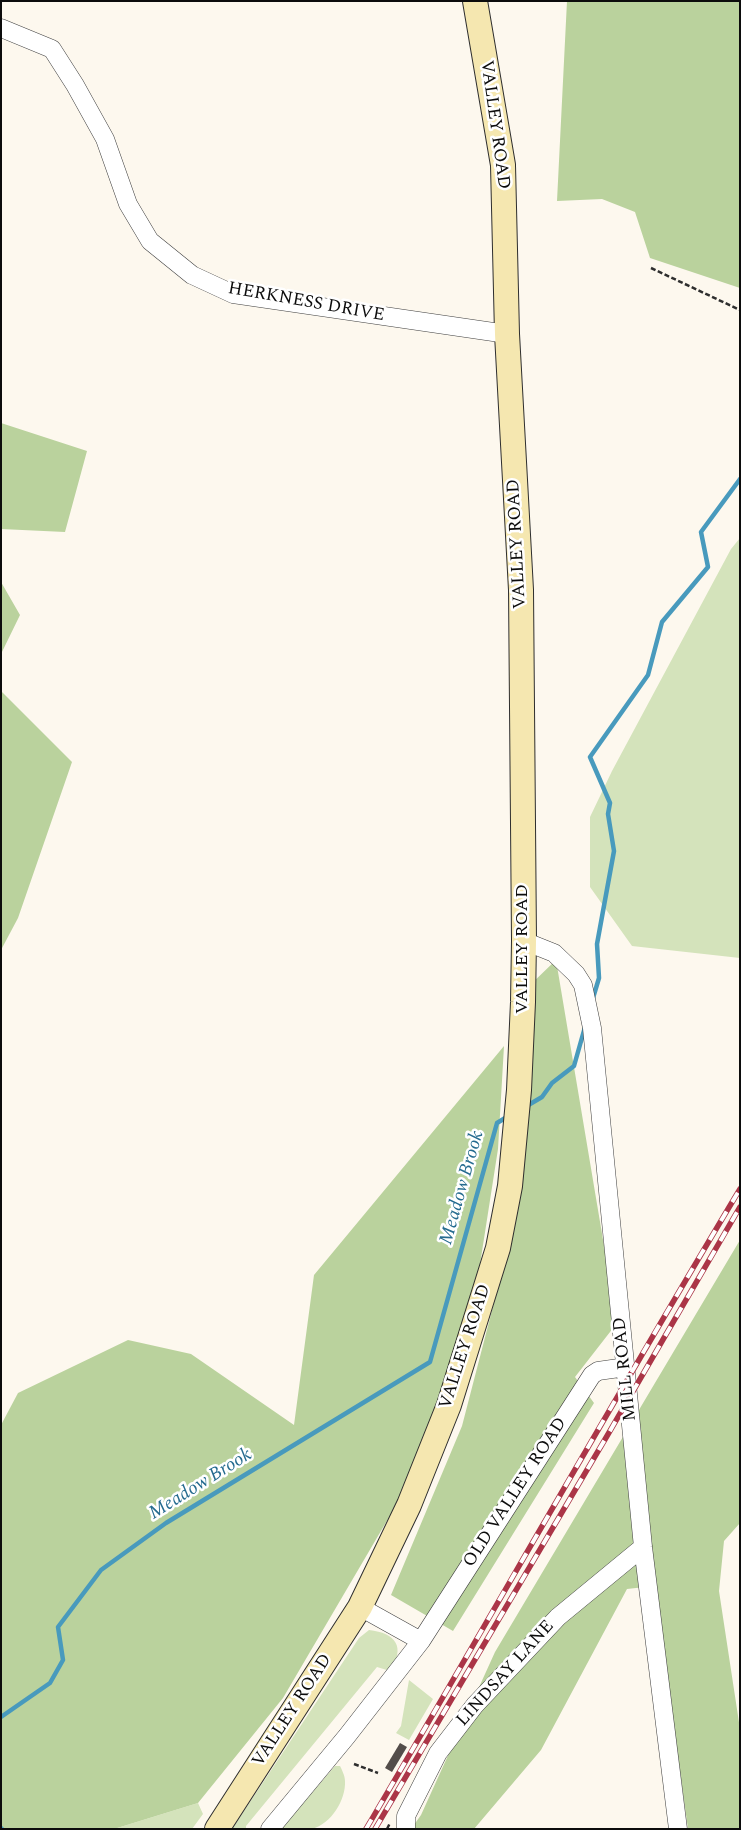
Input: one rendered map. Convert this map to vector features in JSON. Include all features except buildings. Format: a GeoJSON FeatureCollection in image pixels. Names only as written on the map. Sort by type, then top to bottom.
{"type":"FeatureCollection","features":[{"type":"Feature","properties":{"kind":"main road","name":"VALLEY ROAD"},"geometry":{"type":"LineString","coordinates":[[217,1829],[360,1607],[409,1505],[449,1405],[498,1248],[510,1186],[519,1090],[524,941],[521,590],[507,334],[503,164],[476,1]]}},
{"type":"Feature","properties":{"kind":"street","name":"HERKNESS DRIVE"},"geometry":{"type":"LineString","coordinates":[[1,28],[52,50],[75,85],[105,139],[128,204],[150,241],[192,276],[233,294],[507,334]]}},
{"type":"Feature","properties":{"kind":"street","name":"MILL ROAD"},"geometry":{"type":"LineString","coordinates":[[524,941],[554,953],[576,974],[583,985],[592,1028],[643,1547],[678,1829]]}},
{"type":"Feature","properties":{"kind":"street","name":"OLD VALLEY ROAD"},"geometry":{"type":"LineString","coordinates":[[270,1829],[347,1736],[421,1641],[587,1381],[598,1371],[626,1367]]}},
{"type":"Feature","properties":{"kind":"street","name":"LINDSAY LANE"},"geometry":{"type":"LineString","coordinates":[[406,1829],[406,1816],[438,1753],[475,1705],[558,1617],[643,1547]]}},
{"type":"Feature","properties":{"kind":"street"},"geometry":{"type":"LineString","coordinates":[[360,1607],[421,1641]]}},
{"type":"Feature","properties":{"kind":"path"},"geometry":{"type":"LineString","coordinates":[[651,268],[740,310]]}},
{"type":"Feature","properties":{"kind":"path"},"geometry":{"type":"LineString","coordinates":[[354,1764],[378,1773]]}},
{"type":"Feature","properties":{"kind":"green space"},"geometry":{"type":"Polygon","coordinates":[[[567,1],[740,1],[740,288],[650,258],[635,212],[602,199],[557,201],[567,1]]]}},
{"type":"Feature","properties":{"kind":"green space"},"geometry":{"type":"Polygon","coordinates":[[[1,423],[87,451],[65,532],[1,529],[1,423]]]}},
{"type":"Feature","properties":{"kind":"green space"},"geometry":{"type":"Polygon","coordinates":[[[740,538],[740,958],[632,946],[590,887],[590,817],[612,771],[731,549],[740,538]]]}},
{"type":"Feature","properties":{"kind":"green space"},"geometry":{"type":"Polygon","coordinates":[[[1,582],[20,615],[1,654],[1,582]]]}},
{"type":"Feature","properties":{"kind":"green space"},"geometry":{"type":"Polygon","coordinates":[[[1,691],[72,762],[18,918],[1,950],[1,691]]]}},
{"type":"Feature","properties":{"kind":"green space"},"geometry":{"type":"Polygon","coordinates":[[[556,960],[617,1323],[575,1377],[594,1403],[453,1631],[391,1595],[462,1426],[510,1241],[528,987],[556,960]]]}},
{"type":"Feature","properties":{"kind":"green space"},"geometry":{"type":"Polygon","coordinates":[[[504,1046],[498,1149],[478,1277],[435,1417],[395,1507],[283,1698],[198,1803],[114,1829],[1,1829],[1,1425],[18,1393],[128,1340],[191,1354],[294,1425],[314,1275],[504,1046]]]}},
{"type":"Feature","properties":{"kind":"green space"},"geometry":{"type":"Polygon","coordinates":[[[740,1240],[740,1523],[724,1541],[719,1591],[740,1729],[740,1829],[688,1829],[654,1586],[627,1589],[541,1750],[474,1829],[411,1829],[421,1815],[495,1652],[740,1240]]]}},
{"type":"Feature","properties":{"kind":"green space"},"geometry":{"type":"Polygon","coordinates":[[[369,1630],[386,1634],[396,1643],[398,1648],[397,1655],[390,1671],[377,1667],[246,1826],[246,1829],[232,1829],[359,1638],[369,1630]]]}},
{"type":"Feature","properties":{"kind":"green space"},"geometry":{"type":"Polygon","coordinates":[[[409,1680],[433,1699],[409,1740],[396,1733],[401,1726],[409,1680]]]}},
{"type":"Feature","properties":{"kind":"green space"},"geometry":{"type":"Polygon","coordinates":[[[335,1766],[340,1766],[345,1779],[345,1788],[340,1803],[331,1817],[312,1829],[281,1829],[335,1766]]]}},
{"type":"Feature","properties":{"kind":"green space"},"geometry":{"type":"Polygon","coordinates":[[[198,1803],[203,1814],[192,1829],[114,1829],[198,1803]]]}},
{"type":"Feature","properties":{"kind":"waterway","name":"Meadow Brook"},"geometry":{"type":"LineString","coordinates":[[593,998],[599,978],[597,944],[614,851],[608,814],[610,803],[590,757],[648,675],[662,622],[708,567],[701,532],[740,479]]}},
{"type":"Feature","properties":{"kind":"waterway","name":"Meadow Brook"},"geometry":{"type":"LineString","coordinates":[[525,1107],[542,1097],[552,1083],[574,1066],[585,1027]]}},
{"type":"Feature","properties":{"kind":"waterway","name":"Meadow Brook"},"geometry":{"type":"LineString","coordinates":[[1,1717],[50,1683],[63,1660],[58,1627],[101,1570],[166,1523],[430,1362],[497,1123],[510,1115]]}},
{"type":"Feature","properties":{"kind":"railway"},"geometry":{"type":"LineString","coordinates":[[366,1829],[740,1189]]}},
{"type":"Feature","properties":{"kind":"railway"},"geometry":{"type":"LineString","coordinates":[[375,1829],[740,1207]]}}]}
